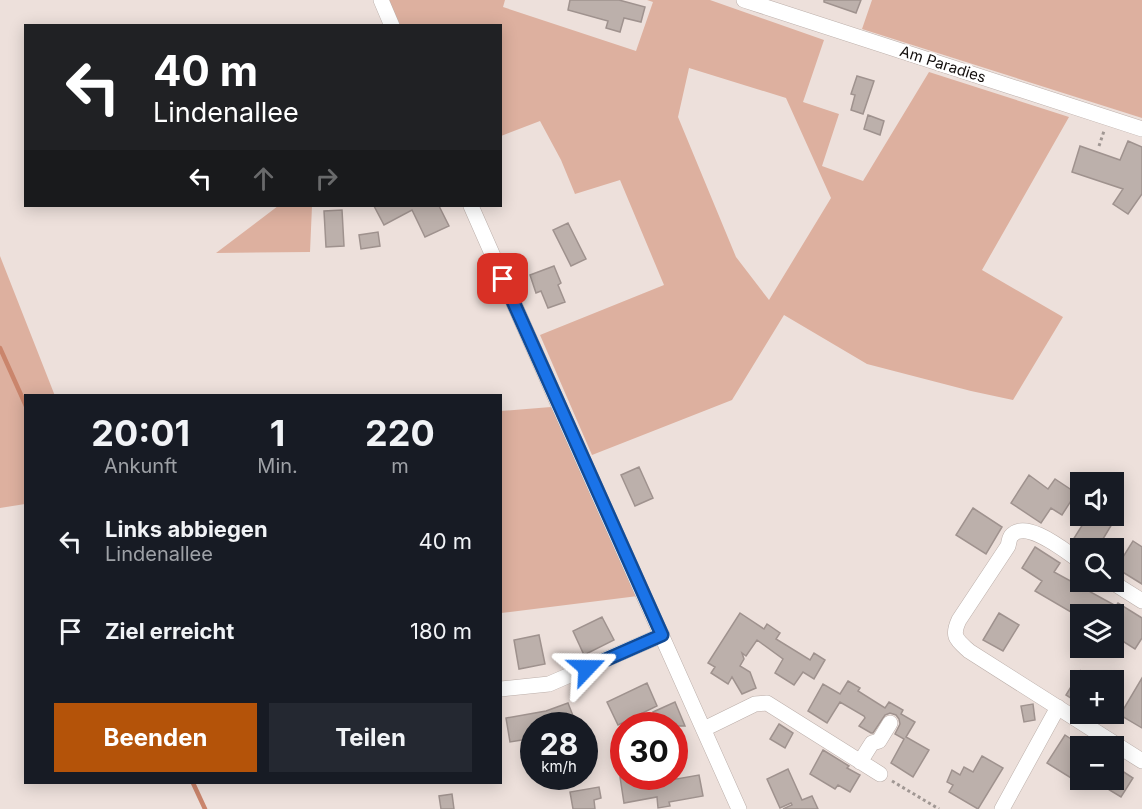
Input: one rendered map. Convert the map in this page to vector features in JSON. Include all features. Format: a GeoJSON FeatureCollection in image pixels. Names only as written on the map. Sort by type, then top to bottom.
{"type":"FeatureCollection","features":[{"type":"Feature","properties":{"kind":"street"},"geometry":{"type":"LineString","coordinates":[[381,0],[391,24]]}},
{"type":"Feature","properties":{"kind":"street","name":"Am Paradies"},"geometry":{"type":"LineString","coordinates":[[744,0],[1142,129]]}},
{"type":"Feature","properties":{"kind":"street"},"geometry":{"type":"LineString","coordinates":[[471,207],[738,809]]}},
{"type":"Feature","properties":{"kind":"street"},"geometry":{"type":"LineString","coordinates":[[1070,555],[1038,534],[1027,530],[1019,531],[1012,536],[1008,546],[955,629],[955,636],[969,651],[1142,761]]}},
{"type":"Feature","properties":{"kind":"street"},"geometry":{"type":"LineString","coordinates":[[1124,590],[1142,602]]}},
{"type":"Feature","properties":{"kind":"street"},"geometry":{"type":"LineString","coordinates":[[502,689],[549,684],[662,635]]}},
{"type":"Feature","properties":{"kind":"street"},"geometry":{"type":"LineString","coordinates":[[704,729],[755,704],[767,703],[880,774]]}},
{"type":"Feature","properties":{"kind":"street"},"geometry":{"type":"LineString","coordinates":[[1002,809],[1058,707]]}},
{"type":"Feature","properties":{"kind":"street"},"geometry":{"type":"LineString","coordinates":[[860,762],[872,743],[879,741],[890,723]]}},
{"type":"Feature","properties":{"kind":"path"},"geometry":{"type":"LineString","coordinates":[[880,774],[939,809]]}},
{"type":"Feature","properties":{"kind":"shaded area"},"geometry":{"type":"Polygon","coordinates":[[[388,0],[505,0],[503,7],[636,51],[653,2],[647,0],[710,0],[824,40],[803,102],[839,114],[822,166],[863,181],[929,72],[1069,117],[982,270],[1063,317],[1013,400],[867,364],[784,315],[732,400],[592,455],[540,335],[664,285],[620,180],[575,194],[561,160],[540,121],[502,136],[502,24],[400,24],[388,0]],[[689,68],[678,117],[736,257],[769,300],[831,198],[786,98],[689,68]]]}},
{"type":"Feature","properties":{"kind":"shaded area"},"geometry":{"type":"Polygon","coordinates":[[[872,0],[1142,0],[1142,118],[862,29],[872,0]]]}},
{"type":"Feature","properties":{"kind":"shaded area"},"geometry":{"type":"Polygon","coordinates":[[[277,207],[312,207],[310,252],[216,253],[277,207]]]}},
{"type":"Feature","properties":{"kind":"shaded area"},"geometry":{"type":"Polygon","coordinates":[[[0,256],[54,394],[24,394],[24,504],[0,508],[0,256]]]}},
{"type":"Feature","properties":{"kind":"shaded area"},"geometry":{"type":"Polygon","coordinates":[[[551,407],[559,418],[638,596],[502,613],[502,411],[551,407]]]}},
{"type":"Feature","properties":{"kind":"building"},"geometry":{"type":"Polygon","coordinates":[[[570,0],[619,0],[645,7],[641,22],[624,18],[620,32],[606,28],[608,21],[568,10],[570,0]]]}},
{"type":"Feature","properties":{"kind":"building"},"geometry":{"type":"Polygon","coordinates":[[[824,0],[861,0],[856,13],[824,2],[824,0]]]}},
{"type":"Feature","properties":{"kind":"building"},"geometry":{"type":"Polygon","coordinates":[[[857,76],[874,81],[863,114],[851,110],[855,95],[851,94],[857,76]]]}},
{"type":"Feature","properties":{"kind":"building"},"geometry":{"type":"Polygon","coordinates":[[[868,115],[884,121],[880,135],[864,129],[868,115]]]}},
{"type":"Feature","properties":{"kind":"building"},"geometry":{"type":"Polygon","coordinates":[[[1128,141],[1142,147],[1142,194],[1128,214],[1113,204],[1123,189],[1072,172],[1080,146],[1120,160],[1128,141]]]}},
{"type":"Feature","properties":{"kind":"building"},"geometry":{"type":"Polygon","coordinates":[[[375,207],[440,207],[449,226],[425,237],[412,210],[384,225],[375,207]]]}},
{"type":"Feature","properties":{"kind":"building"},"geometry":{"type":"Polygon","coordinates":[[[342,210],[344,246],[326,247],[324,211],[342,210]]]}},
{"type":"Feature","properties":{"kind":"building"},"geometry":{"type":"Polygon","coordinates":[[[568,223],[586,259],[571,266],[553,230],[568,223]]]}},
{"type":"Feature","properties":{"kind":"building"},"geometry":{"type":"Polygon","coordinates":[[[378,232],[380,246],[361,249],[359,235],[378,232]]]}},
{"type":"Feature","properties":{"kind":"building"},"geometry":{"type":"Polygon","coordinates":[[[554,266],[565,302],[548,308],[541,291],[536,293],[530,275],[554,266]]]}},
{"type":"Feature","properties":{"kind":"building"},"geometry":{"type":"Polygon","coordinates":[[[639,467],[653,498],[635,506],[621,475],[639,467]]]}},
{"type":"Feature","properties":{"kind":"building"},"geometry":{"type":"Polygon","coordinates":[[[1029,475],[1048,489],[1055,479],[1070,489],[1070,502],[1062,515],[1051,508],[1041,523],[1011,503],[1029,475]]]}},
{"type":"Feature","properties":{"kind":"building"},"geometry":{"type":"Polygon","coordinates":[[[973,508],[1002,527],[986,554],[956,535],[973,508]]]}},
{"type":"Feature","properties":{"kind":"building"},"geometry":{"type":"Polygon","coordinates":[[[1082,526],[1111,526],[1104,538],[1074,538],[1082,526]]]}},
{"type":"Feature","properties":{"kind":"building"},"geometry":{"type":"Polygon","coordinates":[[[1133,541],[1142,547],[1142,584],[1124,573],[1124,555],[1133,541]]]}},
{"type":"Feature","properties":{"kind":"building"},"geometry":{"type":"Polygon","coordinates":[[[1035,547],[1060,563],[1054,572],[1070,581],[1070,592],[1090,592],[1112,604],[1070,604],[1070,611],[1035,591],[1042,581],[1022,568],[1035,547]]]}},
{"type":"Feature","properties":{"kind":"building"},"geometry":{"type":"Polygon","coordinates":[[[1124,607],[1142,618],[1142,638],[1135,649],[1124,642],[1124,607]]]}},
{"type":"Feature","properties":{"kind":"building"},"geometry":{"type":"Polygon","coordinates":[[[740,613],[764,629],[767,624],[780,633],[776,639],[810,660],[814,653],[825,660],[814,679],[803,672],[794,685],[775,673],[783,659],[757,640],[746,656],[742,653],[744,659],[740,666],[750,672],[756,688],[742,694],[732,677],[728,684],[711,673],[715,667],[708,663],[740,613]]]}},
{"type":"Feature","properties":{"kind":"building"},"geometry":{"type":"Polygon","coordinates":[[[999,613],[1019,625],[1003,651],[983,640],[999,613]]]}},
{"type":"Feature","properties":{"kind":"building"},"geometry":{"type":"Polygon","coordinates":[[[602,617],[614,640],[584,655],[573,631],[602,617]]]}},
{"type":"Feature","properties":{"kind":"building"},"geometry":{"type":"Polygon","coordinates":[[[539,635],[545,664],[519,669],[514,640],[539,635]]]}},
{"type":"Feature","properties":{"kind":"building"},"geometry":{"type":"Polygon","coordinates":[[[1142,678],[1142,728],[1124,717],[1124,708],[1142,678]]]}},
{"type":"Feature","properties":{"kind":"building"},"geometry":{"type":"Polygon","coordinates":[[[848,681],[860,688],[858,691],[885,708],[889,702],[903,710],[901,714],[915,722],[906,737],[929,750],[913,777],[891,763],[904,739],[895,734],[900,724],[896,715],[890,713],[885,715],[871,733],[859,726],[864,716],[840,702],[827,723],[808,711],[823,684],[840,694],[848,681]]]}},
{"type":"Feature","properties":{"kind":"building"},"geometry":{"type":"Polygon","coordinates":[[[647,683],[657,706],[645,712],[612,712],[607,702],[647,683]]]}},
{"type":"Feature","properties":{"kind":"building"},"geometry":{"type":"Polygon","coordinates":[[[675,702],[679,712],[653,712],[675,702]]]}},
{"type":"Feature","properties":{"kind":"building"},"geometry":{"type":"Polygon","coordinates":[[[568,703],[572,712],[540,712],[568,703]]]}},
{"type":"Feature","properties":{"kind":"building"},"geometry":{"type":"Polygon","coordinates":[[[1033,704],[1035,720],[1024,722],[1021,706],[1033,704]]]}},
{"type":"Feature","properties":{"kind":"building"},"geometry":{"type":"Polygon","coordinates":[[[520,716],[520,740],[510,742],[506,718],[520,716]]]}},
{"type":"Feature","properties":{"kind":"building"},"geometry":{"type":"Polygon","coordinates":[[[779,724],[793,733],[785,748],[770,739],[779,724]]]}},
{"type":"Feature","properties":{"kind":"building"},"geometry":{"type":"Polygon","coordinates":[[[1065,735],[1070,738],[1070,777],[1047,763],[1065,735]]]}},
{"type":"Feature","properties":{"kind":"building"},"geometry":{"type":"Polygon","coordinates":[[[823,750],[860,775],[850,792],[838,785],[835,789],[810,774],[823,750]]]}},
{"type":"Feature","properties":{"kind":"building"},"geometry":{"type":"Polygon","coordinates":[[[982,756],[1003,768],[978,809],[949,792],[953,785],[947,782],[952,770],[960,775],[964,767],[973,772],[982,756]]]}},
{"type":"Feature","properties":{"kind":"building"},"geometry":{"type":"Polygon","coordinates":[[[788,769],[802,800],[812,796],[818,809],[783,809],[792,805],[791,803],[780,808],[767,779],[788,769]]]}},
{"type":"Feature","properties":{"kind":"building"},"geometry":{"type":"Polygon","coordinates":[[[1124,772],[1133,778],[1121,797],[1109,790],[1124,790],[1124,772]]]}},
{"type":"Feature","properties":{"kind":"building"},"geometry":{"type":"Polygon","coordinates":[[[699,775],[703,796],[669,802],[670,806],[658,808],[657,797],[624,803],[622,790],[688,790],[688,777],[699,775]]]}},
{"type":"Feature","properties":{"kind":"building"},"geometry":{"type":"Polygon","coordinates":[[[598,787],[601,798],[594,800],[595,809],[573,809],[570,792],[598,790],[598,787]]]}},
{"type":"Feature","properties":{"kind":"building"},"geometry":{"type":"Polygon","coordinates":[[[452,794],[454,809],[441,809],[439,796],[452,794]]]}},
{"type":"Feature","properties":{"kind":"waterway"},"geometry":{"type":"LineString","coordinates":[[0,348],[24,402]]}},
{"type":"Feature","properties":{"kind":"waterway"},"geometry":{"type":"LineString","coordinates":[[193,784],[205,809]]}},
{"type":"Feature","properties":{"kind":"route"},"geometry":{"type":"LineString","coordinates":[[503,279],[662,635],[587,668]]}}]}
